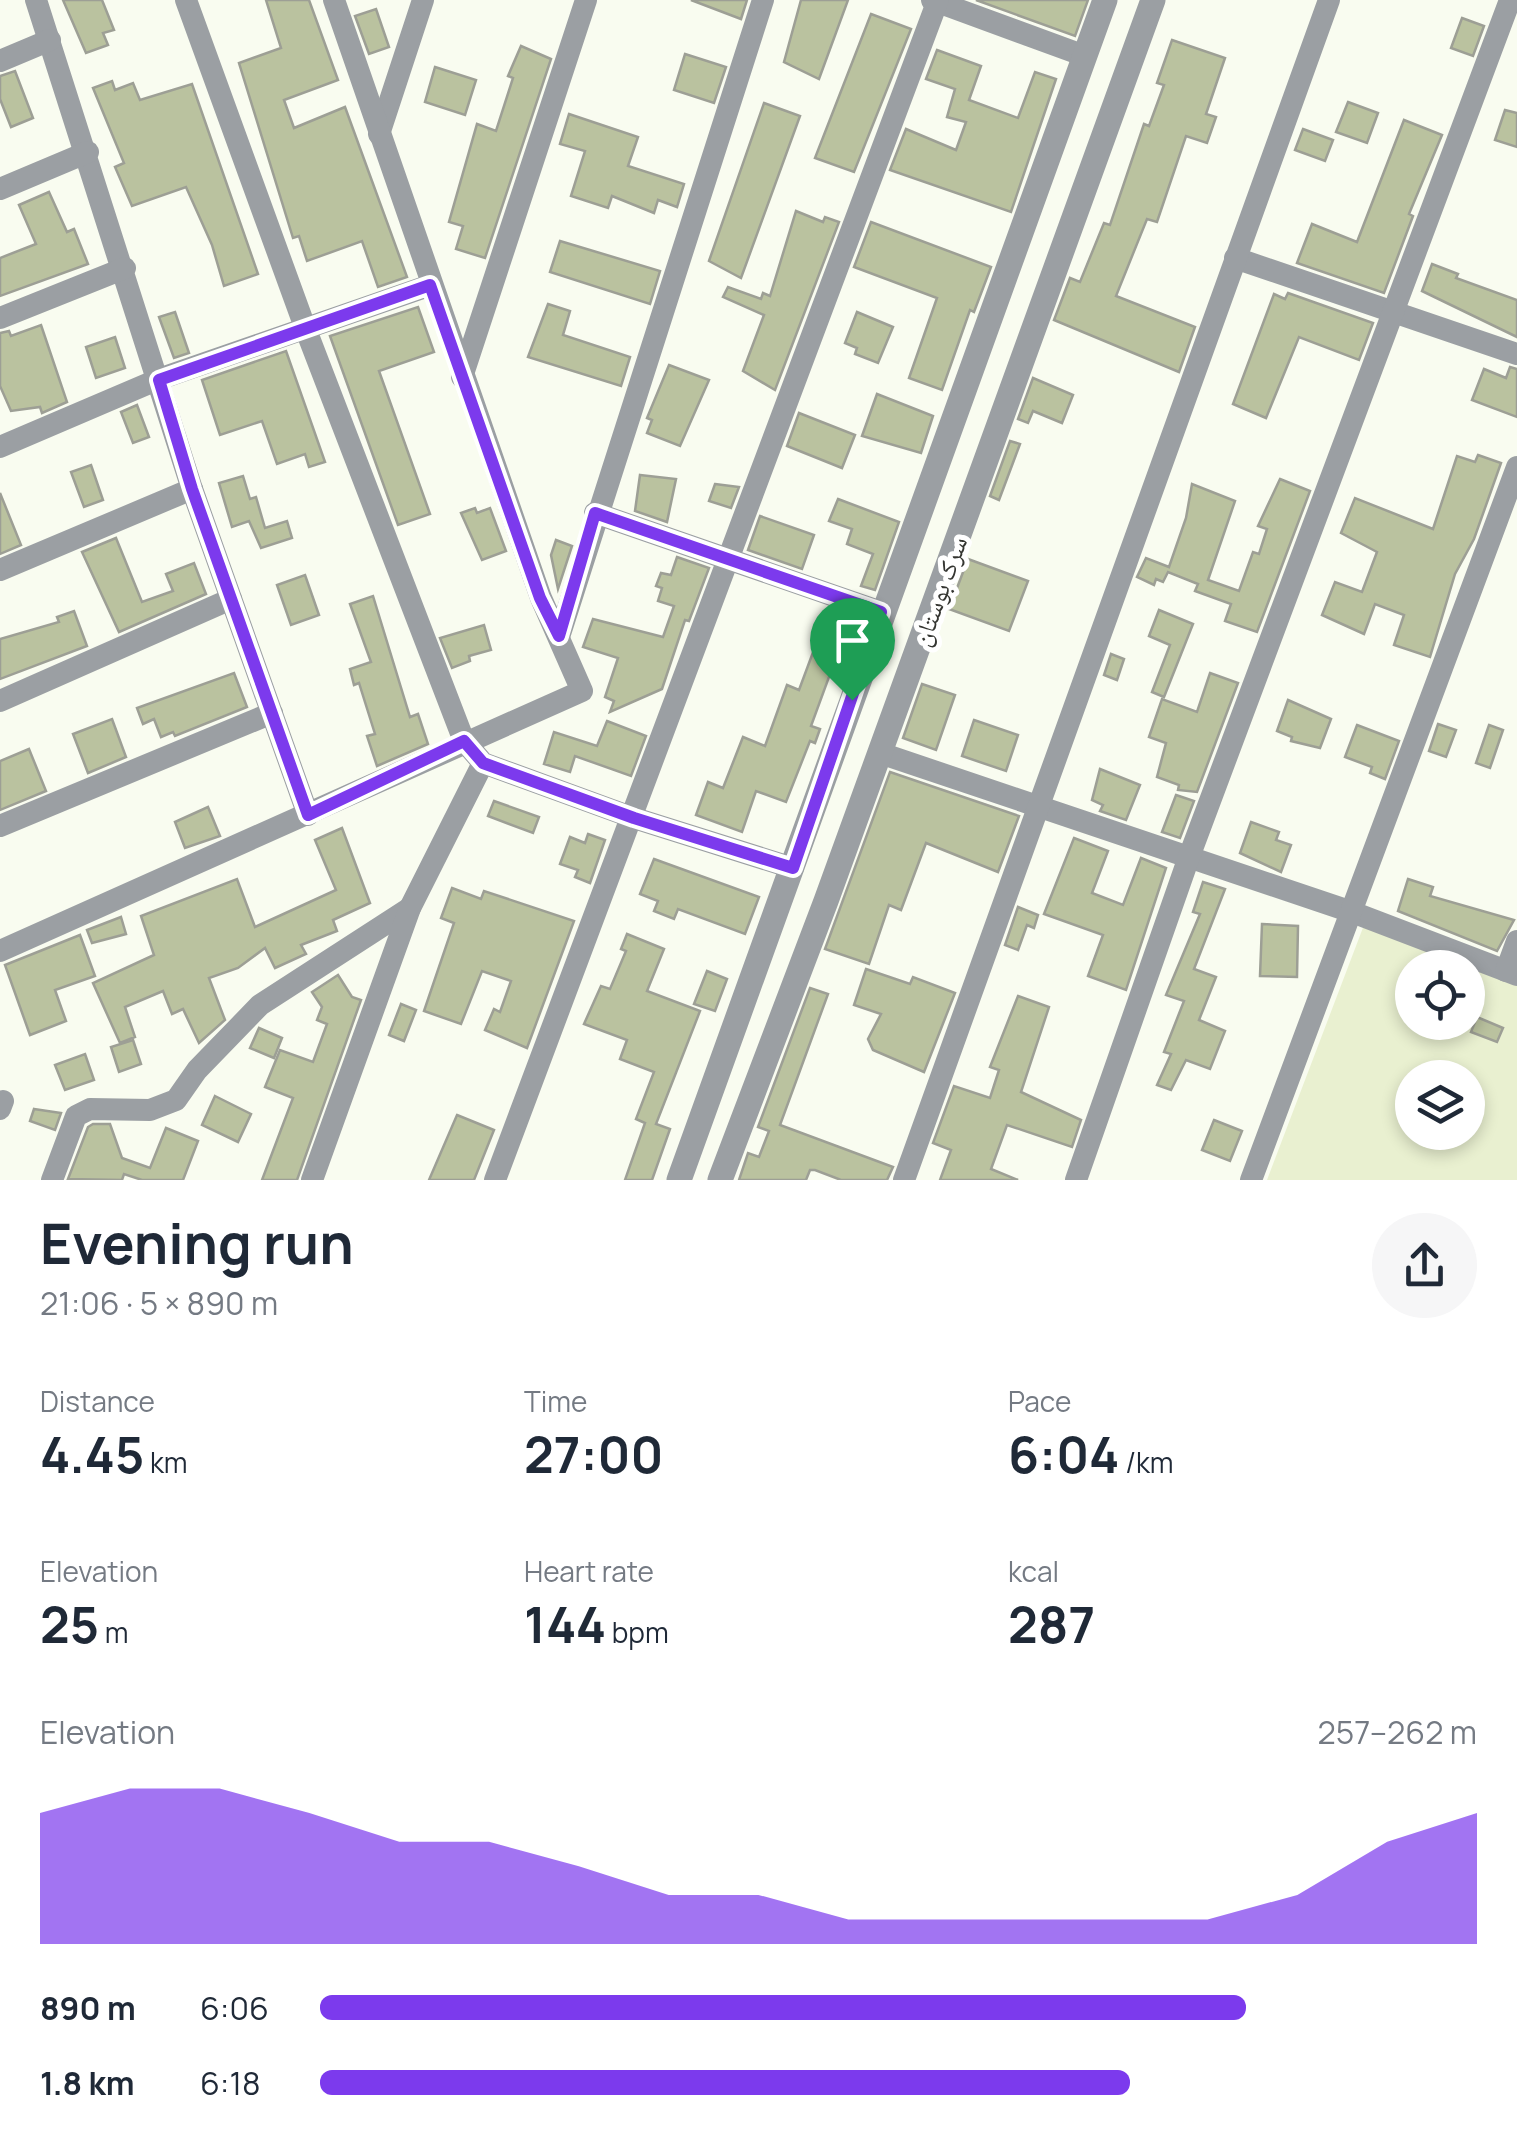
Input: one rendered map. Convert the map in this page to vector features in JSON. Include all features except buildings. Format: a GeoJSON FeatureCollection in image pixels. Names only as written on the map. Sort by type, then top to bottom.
{"type":"FeatureCollection","features":[{"type":"Feature","properties":{"kind":"street"},"geometry":{"type":"LineString","coordinates":[[36,0],[88,152],[192,489],[308,815]]}},
{"type":"Feature","properties":{"kind":"street"},"geometry":{"type":"LineString","coordinates":[[186,0],[306,330],[464,741],[483,763],[634,818],[793,868]]}},
{"type":"Feature","properties":{"kind":"street"},"geometry":{"type":"LineString","coordinates":[[0,951],[582,691],[540,598],[334,0]]}},
{"type":"Feature","properties":{"kind":"street"},"geometry":{"type":"LineString","coordinates":[[379,134],[423,0]]}},
{"type":"Feature","properties":{"kind":"street"},"geometry":{"type":"LineString","coordinates":[[462,377],[586,0]]}},
{"type":"Feature","properties":{"kind":"street"},"geometry":{"type":"LineString","coordinates":[[559,636],[595,513],[763,0]]}},
{"type":"Feature","properties":{"kind":"street","name":"سرک بوستان"},"geometry":{"type":"LineString","coordinates":[[679,1180],[1105,0]]}},
{"type":"Feature","properties":{"kind":"street","name":"سرک بوستان"},"geometry":{"type":"LineString","coordinates":[[720,1180],[894,716],[1152,0]]}},
{"type":"Feature","properties":{"kind":"street"},"geometry":{"type":"LineString","coordinates":[[904,1180],[1036,804],[1329,0]]}},
{"type":"Feature","properties":{"kind":"street"},"geometry":{"type":"LineString","coordinates":[[1076,1180],[1189,857],[1510,0]]}},
{"type":"Feature","properties":{"kind":"street"},"geometry":{"type":"LineString","coordinates":[[496,1180],[936,1],[1085,56]]}},
{"type":"Feature","properties":{"kind":"street"},"geometry":{"type":"LineString","coordinates":[[0,61],[50,40]]}},
{"type":"Feature","properties":{"kind":"street"},"geometry":{"type":"LineString","coordinates":[[0,189],[88,152]]}},
{"type":"Feature","properties":{"kind":"street"},"geometry":{"type":"LineString","coordinates":[[1236,258],[1517,354]]}},
{"type":"Feature","properties":{"kind":"street"},"geometry":{"type":"LineString","coordinates":[[0,318],[125,268]]}},
{"type":"Feature","properties":{"kind":"street"},"geometry":{"type":"LineString","coordinates":[[0,447],[159,380],[430,285]]}},
{"type":"Feature","properties":{"kind":"street"},"geometry":{"type":"LineString","coordinates":[[1250,1180],[1517,466]]}},
{"type":"Feature","properties":{"kind":"street"},"geometry":{"type":"LineString","coordinates":[[0,570],[192,489]]}},
{"type":"Feature","properties":{"kind":"street"},"geometry":{"type":"LineString","coordinates":[[595,513],[881,612]]}},
{"type":"Feature","properties":{"kind":"street"},"geometry":{"type":"LineString","coordinates":[[0,700],[231,599]]}},
{"type":"Feature","properties":{"kind":"street"},"geometry":{"type":"LineString","coordinates":[[852,700],[894,716]]}},
{"type":"Feature","properties":{"kind":"street"},"geometry":{"type":"LineString","coordinates":[[0,826],[272,713]]}},
{"type":"Feature","properties":{"kind":"street"},"geometry":{"type":"LineString","coordinates":[[880,753],[1352,912],[1511,973],[1517,942]]}},
{"type":"Feature","properties":{"kind":"street"},"geometry":{"type":"LineString","coordinates":[[312,1180],[410,908],[483,763]]}},
{"type":"Feature","properties":{"kind":"street"},"geometry":{"type":"LineString","coordinates":[[52,1180],[76,1116],[90,1110],[150,1110],[176,1100],[197,1070],[260,1004],[410,908]]}},
{"type":"Feature","properties":{"kind":"green space"},"geometry":{"type":"Polygon","coordinates":[[[1364,925],[1434,950],[1395,950],[1395,1040],[1485,1040],[1485,968],[1517,980],[1517,1180],[1267,1180],[1364,925]]]}},
{"type":"Feature","properties":{"kind":"route"},"geometry":{"type":"LineString","coordinates":[[430,285],[540,598],[559,636],[595,513],[881,612],[852,700],[793,868],[634,818],[483,763],[464,741],[308,815],[192,489],[159,380],[430,285]]}}]}
